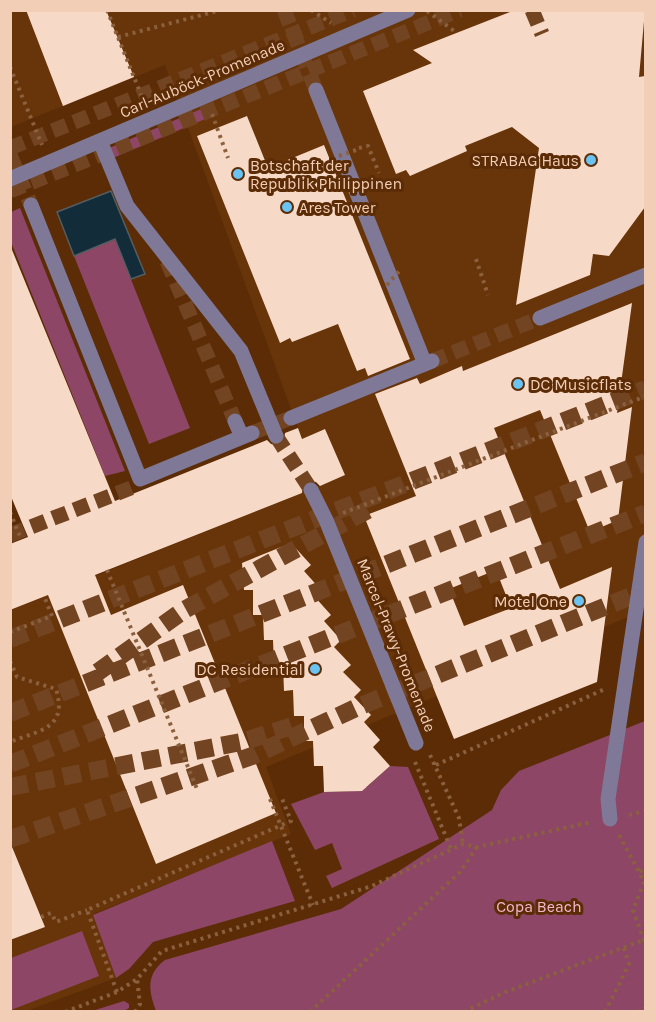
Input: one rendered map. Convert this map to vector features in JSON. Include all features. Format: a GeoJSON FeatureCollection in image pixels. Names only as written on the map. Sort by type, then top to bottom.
{"type":"FeatureCollection","features":[{"type":"Feature","properties":{"kind":"street","name":"Carl-Auböck-Promenade"},"geometry":{"type":"LineString","coordinates":[[10,179],[408,10]]}},
{"type":"Feature","properties":{"kind":"street"},"geometry":{"type":"LineString","coordinates":[[291,418],[429,363],[316,90]]}},
{"type":"Feature","properties":{"kind":"street"},"geometry":{"type":"LineString","coordinates":[[100,141],[127,206],[241,351],[276,436]]}},
{"type":"Feature","properties":{"kind":"street"},"geometry":{"type":"LineString","coordinates":[[31,205],[138,483],[247,435],[235,421]]}},
{"type":"Feature","properties":{"kind":"street"},"geometry":{"type":"LineString","coordinates":[[540,318],[645,275]]}},
{"type":"Feature","properties":{"kind":"street","name":"Marcel-Prawy-Promenade"},"geometry":{"type":"LineString","coordinates":[[311,490],[326,520],[416,743]]}},
{"type":"Feature","properties":{"kind":"street"},"geometry":{"type":"LineString","coordinates":[[610,819],[608,799],[645,542]]}},
{"type":"Feature","properties":{"kind":"path"},"geometry":{"type":"LineString","coordinates":[[107,10],[150,120]]}},
{"type":"Feature","properties":{"kind":"path"},"geometry":{"type":"LineString","coordinates":[[118,37],[221,10]]}},
{"type":"Feature","properties":{"kind":"path"},"geometry":{"type":"LineString","coordinates":[[426,10],[457,33]]}},
{"type":"Feature","properties":{"kind":"path"},"geometry":{"type":"LineString","coordinates":[[10,67],[49,163]]}},
{"type":"Feature","properties":{"kind":"path"},"geometry":{"type":"LineString","coordinates":[[206,96],[228,158]]}},
{"type":"Feature","properties":{"kind":"path"},"geometry":{"type":"LineString","coordinates":[[339,156],[368,146],[379,174]]}},
{"type":"Feature","properties":{"kind":"path"},"geometry":{"type":"LineString","coordinates":[[476,259],[488,295]]}},
{"type":"Feature","properties":{"kind":"path"},"geometry":{"type":"LineString","coordinates":[[387,285],[401,268]]}},
{"type":"Feature","properties":{"kind":"path"},"geometry":{"type":"LineString","coordinates":[[326,520],[645,396]]}},
{"type":"Feature","properties":{"kind":"path"},"geometry":{"type":"LineString","coordinates":[[10,512],[21,539]]}},
{"type":"Feature","properties":{"kind":"path"},"geometry":{"type":"LineString","coordinates":[[107,570],[197,789]]}},
{"type":"Feature","properties":{"kind":"path"},"geometry":{"type":"LineString","coordinates":[[10,632],[52,616],[44,596]]}},
{"type":"Feature","properties":{"kind":"path"},"geometry":{"type":"LineString","coordinates":[[10,661],[17,677],[56,689],[61,706],[58,717],[51,726],[10,742]]}},
{"type":"Feature","properties":{"kind":"path"},"geometry":{"type":"LineString","coordinates":[[436,765],[626,680]]}},
{"type":"Feature","properties":{"kind":"path","name":"Marcel-Prawy-Promenade"},"geometry":{"type":"LineString","coordinates":[[416,743],[433,758],[459,818],[463,844]]}},
{"type":"Feature","properties":{"kind":"path"},"geometry":{"type":"LineString","coordinates":[[415,765],[452,849]]}},
{"type":"Feature","properties":{"kind":"path"},"geometry":{"type":"LineString","coordinates":[[41,917],[51,913],[56,922],[291,821],[281,796]]}},
{"type":"Feature","properties":{"kind":"path"},"geometry":{"type":"LineString","coordinates":[[270,799],[314,905]]}},
{"type":"Feature","properties":{"kind":"path"},"geometry":{"type":"LineString","coordinates":[[65,1011],[117,992],[137,980],[162,951],[372,886],[463,844],[477,847],[645,811]]}},
{"type":"Feature","properties":{"kind":"path"},"geometry":{"type":"LineString","coordinates":[[464,1011],[503,993],[645,940],[633,910],[644,882],[623,842]]}},
{"type":"Feature","properties":{"kind":"path"},"geometry":{"type":"LineString","coordinates":[[310,1011],[460,872],[477,847]]}},
{"type":"Feature","properties":{"kind":"path"},"geometry":{"type":"LineString","coordinates":[[639,872],[645,869]]}},
{"type":"Feature","properties":{"kind":"path"},"geometry":{"type":"LineString","coordinates":[[87,910],[117,992]]}},
{"type":"Feature","properties":{"kind":"path"},"geometry":{"type":"LineString","coordinates":[[605,1011],[629,964],[624,948]]}},
{"type":"Feature","properties":{"kind":"path"},"geometry":{"type":"LineString","coordinates":[[135,1011],[140,1004],[137,980]]}},
{"type":"Feature","properties":{"kind":"path"},"geometry":{"type":"LineString","coordinates":[[472,1008],[480,1011]]}},
{"type":"Feature","properties":{"kind":"path"},"geometry":{"type":"LineString","coordinates":[[637,1011],[645,1008]]}},
{"type":"Feature","properties":{"kind":"shaded area"},"geometry":{"type":"Polygon","coordinates":[[[11,11],[645,11],[645,610],[266,767],[291,834],[93,914],[116,978],[24,1012],[10,1011],[11,610],[345,475],[325,429],[302,439],[165,65],[11,127],[11,11]]]}},
{"type":"Feature","properties":{"kind":"green space"},"geometry":{"type":"Polygon","coordinates":[[[206,107],[210,117],[113,158],[109,148],[206,107]]]}},
{"type":"Feature","properties":{"kind":"green space"},"geometry":{"type":"Polygon","coordinates":[[[20,208],[125,471],[105,476],[11,242],[11,212],[20,208]]]}},
{"type":"Feature","properties":{"kind":"green space"},"geometry":{"type":"Polygon","coordinates":[[[115,239],[190,428],[149,444],[74,256],[115,239]]]}},
{"type":"Feature","properties":{"kind":"green space","name":"Copa Beach"},"geometry":{"type":"Polygon","coordinates":[[[645,721],[645,1011],[156,1011],[150,984],[154,972],[165,960],[341,909],[492,810],[501,790],[519,771],[645,721]]]}},
{"type":"Feature","properties":{"kind":"green space"},"geometry":{"type":"Polygon","coordinates":[[[390,766],[408,767],[439,839],[332,888],[326,876],[342,869],[332,843],[315,850],[291,804],[324,792],[356,791],[357,784],[367,787],[390,766]]]}},
{"type":"Feature","properties":{"kind":"green space"},"geometry":{"type":"Polygon","coordinates":[[[272,841],[295,901],[153,942],[129,969],[116,978],[93,915],[272,841]]]}},
{"type":"Feature","properties":{"kind":"green space"},"geometry":{"type":"Polygon","coordinates":[[[82,931],[99,976],[11,1010],[11,958],[82,931]]]}},
{"type":"Feature","properties":{"kind":"green space"},"geometry":{"type":"Polygon","coordinates":[[[124,1001],[129,1004],[129,1008],[124,1011],[92,1011],[124,1001]]]}},
{"type":"Feature","properties":{"kind":"water"},"geometry":{"type":"Polygon","coordinates":[[[111,191],[145,274],[131,279],[115,239],[74,256],[57,212],[111,191]]]}},
{"type":"Feature","properties":{"kind":"building"},"geometry":{"type":"Polygon","coordinates":[[[26,10],[106,10],[134,77],[63,106],[26,10]]]}},
{"type":"Feature","properties":{"kind":"building","name":"STRABAG Haus"},"geometry":{"type":"Polygon","coordinates":[[[515,10],[645,10],[639,77],[645,76],[645,207],[609,256],[593,254],[590,275],[516,305],[539,148],[512,127],[465,146],[467,151],[410,176],[406,170],[396,174],[363,91],[432,63],[413,50],[515,10]]]}},
{"type":"Feature","properties":{"kind":"building","name":"Ares Tower"},"geometry":{"type":"Polygon","coordinates":[[[247,116],[268,168],[324,145],[410,359],[368,376],[365,368],[357,371],[338,324],[292,342],[290,338],[280,343],[197,136],[247,116]]]}},
{"type":"Feature","properties":{"kind":"building"},"geometry":{"type":"Polygon","coordinates":[[[10,245],[115,501],[267,440],[271,444],[279,445],[284,441],[285,433],[298,428],[302,439],[325,429],[345,475],[320,486],[316,482],[307,481],[303,485],[302,493],[95,575],[111,615],[183,585],[276,813],[156,864],[48,595],[10,610],[10,544],[28,537],[10,494],[10,245]]]}},
{"type":"Feature","properties":{"kind":"building"},"geometry":{"type":"Polygon","coordinates":[[[632,303],[617,413],[632,407],[618,520],[590,532],[540,410],[494,428],[560,589],[612,567],[597,682],[454,739],[364,516],[416,496],[375,394],[417,378],[420,384],[462,366],[463,371],[632,303]],[[496,570],[449,589],[464,626],[511,608],[496,570]]]}},
{"type":"Feature","properties":{"kind":"building","name":"DC Residential"},"geometry":{"type":"Polygon","coordinates":[[[291,543],[311,565],[304,571],[321,590],[314,596],[331,615],[324,621],[341,640],[334,647],[351,665],[343,672],[361,690],[354,697],[371,715],[364,722],[380,740],[373,747],[390,766],[362,791],[324,792],[323,766],[314,766],[313,741],[304,741],[304,716],[294,716],[293,690],[284,691],[283,665],[274,665],[273,640],[264,640],[263,615],[253,615],[253,590],[244,590],[242,563],[291,543]]]}},
{"type":"Feature","properties":{"kind":"building"},"geometry":{"type":"Polygon","coordinates":[[[10,842],[45,927],[10,940],[10,842]]]}},
{"type":"Feature","properties":{"kind":"tunnel"},"geometry":{"type":"LineString","coordinates":[[284,10],[316,90]]}},
{"type":"Feature","properties":{"kind":"tunnel"},"geometry":{"type":"LineString","coordinates":[[10,148],[353,10]]}},
{"type":"Feature","properties":{"kind":"tunnel"},"geometry":{"type":"LineString","coordinates":[[10,191],[460,10]]}},
{"type":"Feature","properties":{"kind":"tunnel"},"geometry":{"type":"LineString","coordinates":[[532,10],[542,34]]}},
{"type":"Feature","properties":{"kind":"tunnel"},"geometry":{"type":"LineString","coordinates":[[10,155],[31,205]]}},
{"type":"Feature","properties":{"kind":"tunnel"},"geometry":{"type":"LineString","coordinates":[[167,261],[235,421]]}},
{"type":"Feature","properties":{"kind":"tunnel"},"geometry":{"type":"LineString","coordinates":[[432,361],[540,318]]}},
{"type":"Feature","properties":{"kind":"tunnel"},"geometry":{"type":"LineString","coordinates":[[10,639],[646,389]]}},
{"type":"Feature","properties":{"kind":"tunnel"},"geometry":{"type":"LineString","coordinates":[[252,433],[291,418]]}},
{"type":"Feature","properties":{"kind":"tunnel"},"geometry":{"type":"LineString","coordinates":[[276,436],[311,490]]}},
{"type":"Feature","properties":{"kind":"tunnel"},"geometry":{"type":"LineString","coordinates":[[10,713],[646,462]]}},
{"type":"Feature","properties":{"kind":"tunnel"},"geometry":{"type":"LineString","coordinates":[[10,535],[136,486]]}},
{"type":"Feature","properties":{"kind":"tunnel"},"geometry":{"type":"LineString","coordinates":[[98,672],[184,610],[373,507]]}},
{"type":"Feature","properties":{"kind":"tunnel"},"geometry":{"type":"LineString","coordinates":[[10,764],[646,513]]}},
{"type":"Feature","properties":{"kind":"tunnel"},"geometry":{"type":"LineString","coordinates":[[10,839],[252,756],[358,707],[646,590]]}},
{"type":"Feature","properties":{"kind":"tunnel"},"geometry":{"type":"LineString","coordinates":[[10,787],[241,742],[296,725]]}},
{"type":"Feature","properties":{"kind":"place","name":"STRABAG Haus"},"geometry":{"type":"Point","coordinates":[591,160]}},
{"type":"Feature","properties":{"kind":"place","name":"Botschaft der Republik Philippinen"},"geometry":{"type":"Point","coordinates":[238,174]}},
{"type":"Feature","properties":{"kind":"place","name":"Ares Tower"},"geometry":{"type":"Point","coordinates":[287,207]}},
{"type":"Feature","properties":{"kind":"place","name":"DC Musicflats"},"geometry":{"type":"Point","coordinates":[518,384]}},
{"type":"Feature","properties":{"kind":"place","name":"Motel One"},"geometry":{"type":"Point","coordinates":[579,601]}},
{"type":"Feature","properties":{"kind":"place","name":"DC Residential"},"geometry":{"type":"Point","coordinates":[315,669]}}]}
